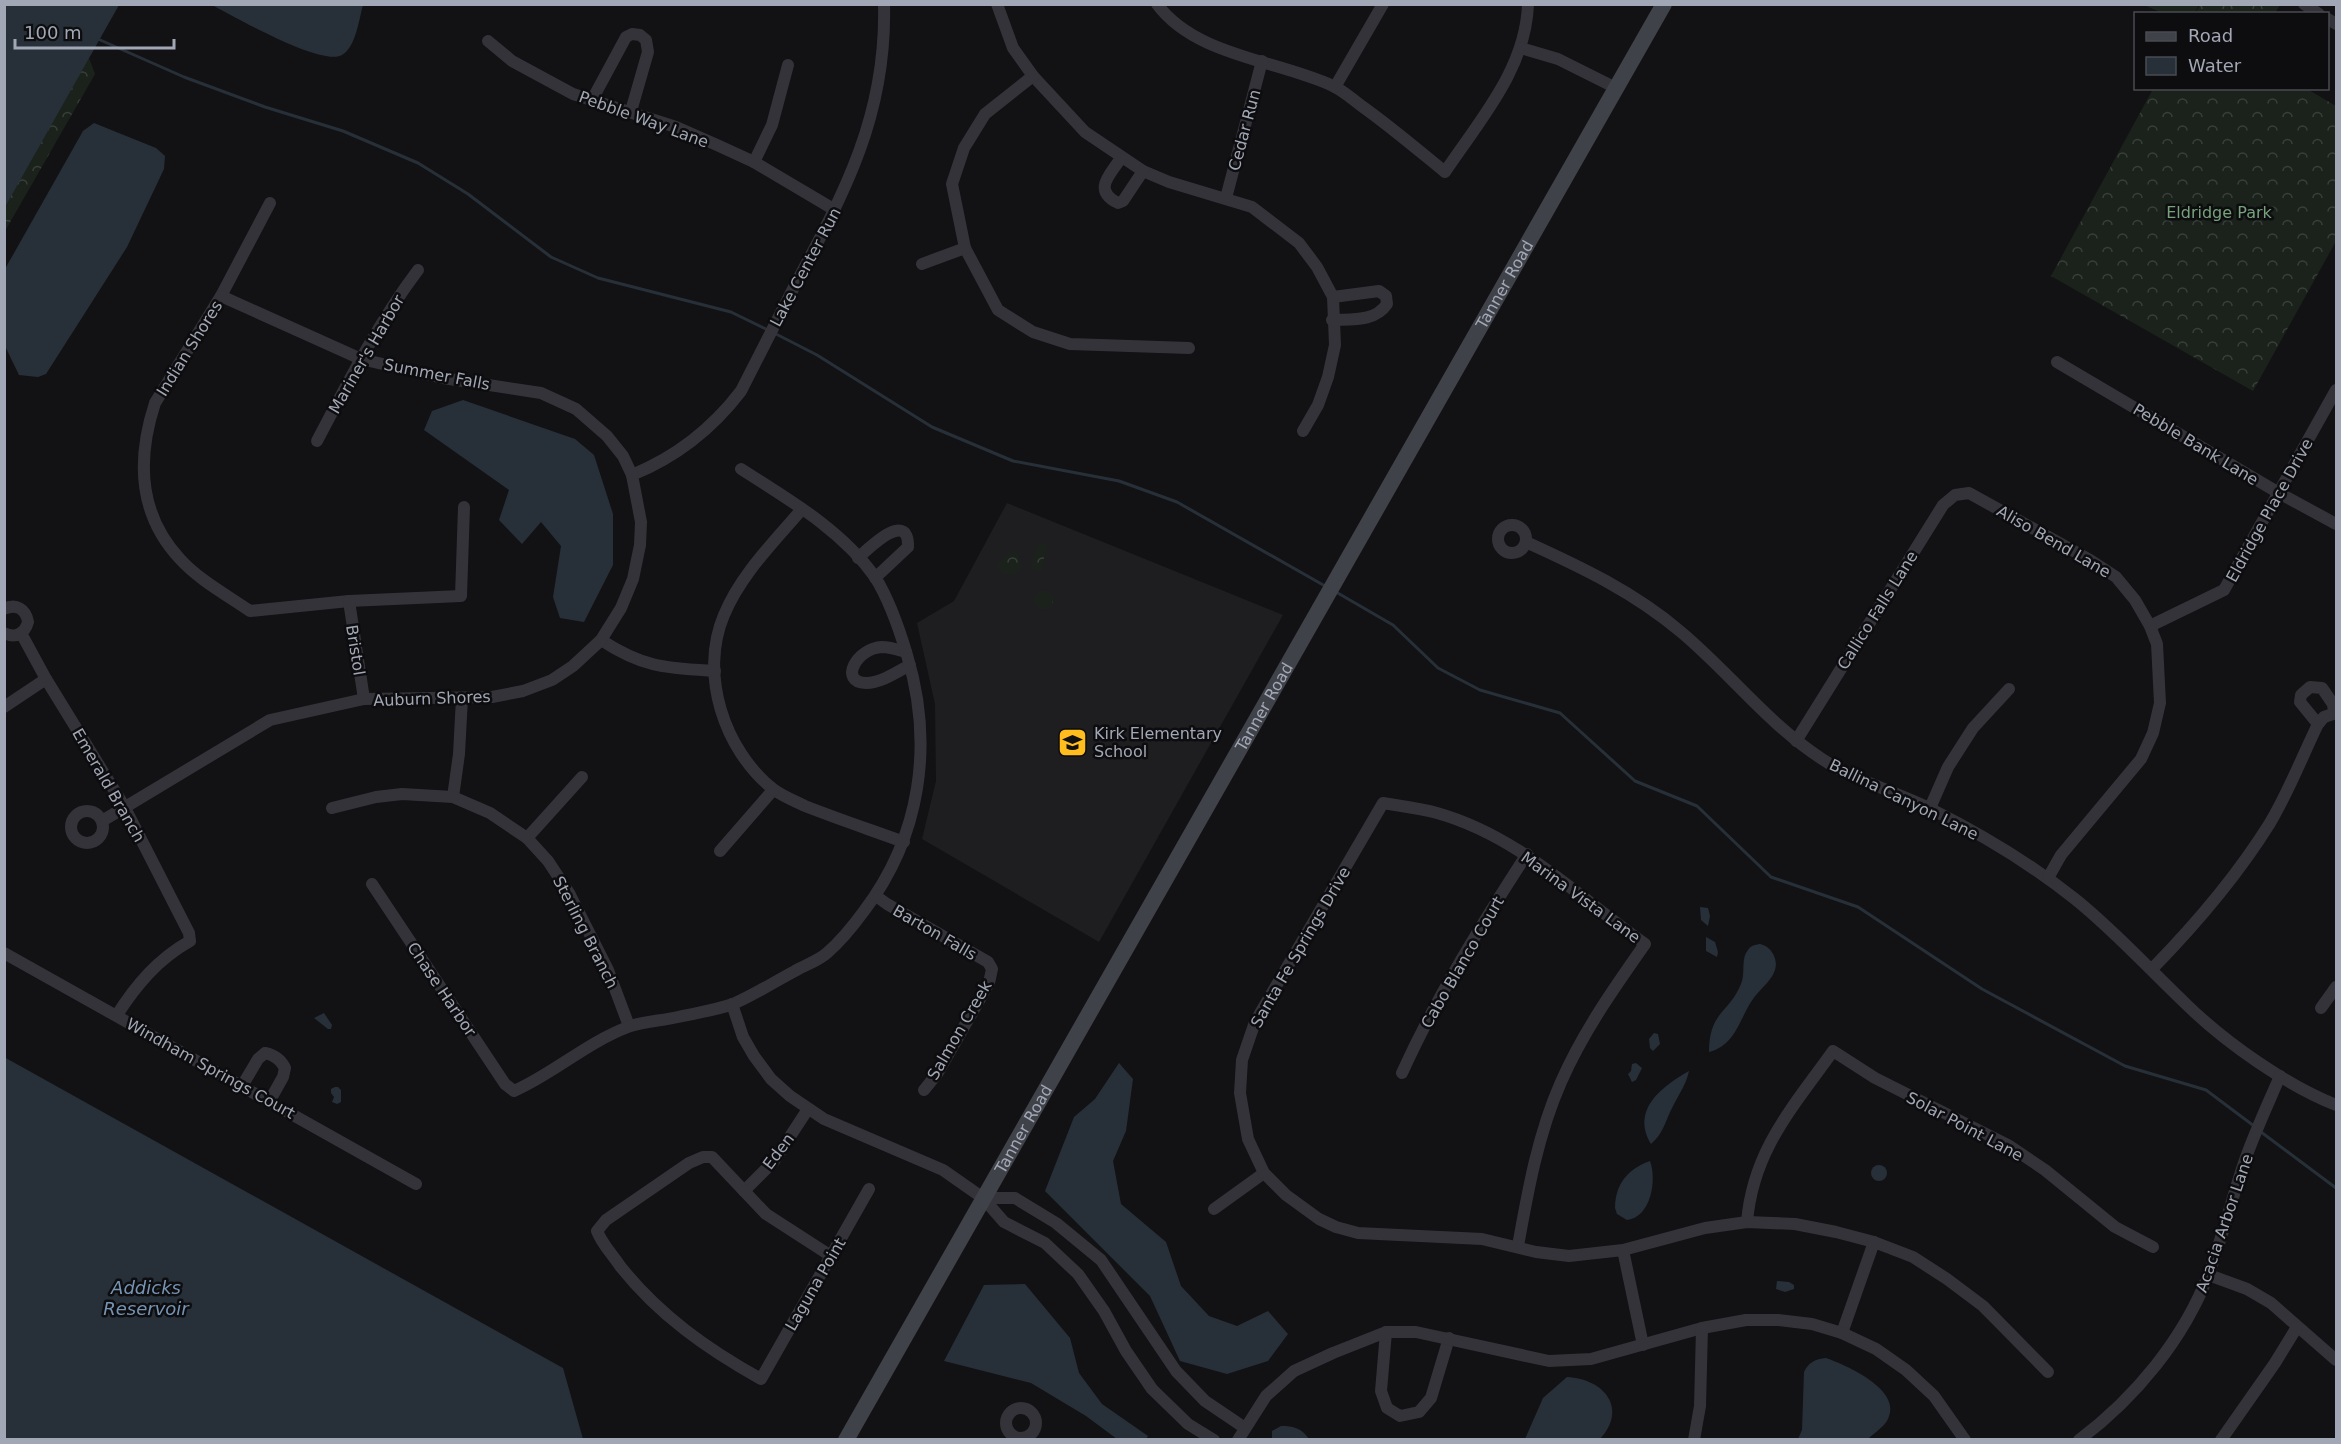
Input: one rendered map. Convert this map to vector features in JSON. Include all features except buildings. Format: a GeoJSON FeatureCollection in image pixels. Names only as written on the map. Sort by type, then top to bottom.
{"type":"FeatureCollection","features":[{"type":"Feature","properties":{"kind":"main road","name":"Tanner Road"},"geometry":{"type":"LineString","coordinates":[[846,1440],[1664,4]]}},
{"type":"Feature","properties":{"kind":"street","name":"Lake Center Run"},"geometry":{"type":"LineString","coordinates":[[632,474],[648,468],[704,433],[741,391],[835,210],[865,139],[878,88],[885,35],[884,4]]}},
{"type":"Feature","properties":{"kind":"street"},"geometry":{"type":"LineString","coordinates":[[998,4],[1013,48],[1033,76],[1084,132],[1143,171],[1168,182],[1252,207],[1299,243],[1317,267],[1333,297],[1332,320],[1335,345],[1318,405],[1303,431]]}},
{"type":"Feature","properties":{"kind":"street"},"geometry":{"type":"LineString","coordinates":[[1157,4],[1167,17],[1200,40],[1294,70],[1335,87],[1382,120],[1445,172],[1509,75],[1521,48],[1528,4]]}},
{"type":"Feature","properties":{"kind":"street"},"geometry":{"type":"LineString","coordinates":[[1335,87],[1383,4]]}},
{"type":"Feature","properties":{"kind":"street"},"geometry":{"type":"LineString","coordinates":[[592,100],[626,38],[632,34],[640,35],[646,40],[648,52],[631,111]]}},
{"type":"Feature","properties":{"kind":"street","name":"Pebble Way Lane"},"geometry":{"type":"LineString","coordinates":[[488,41],[512,61],[573,94],[676,127],[754,162],[835,210]]}},
{"type":"Feature","properties":{"kind":"street"},"geometry":{"type":"LineString","coordinates":[[1521,48],[1558,59],[1616,88]]}},
{"type":"Feature","properties":{"kind":"street","name":"Cedar Run"},"geometry":{"type":"LineString","coordinates":[[1226,198],[1262,61]]}},
{"type":"Feature","properties":{"kind":"street"},"geometry":{"type":"LineString","coordinates":[[754,162],[772,125],[788,65]]}},
{"type":"Feature","properties":{"kind":"street"},"geometry":{"type":"LineString","coordinates":[[1033,76],[985,114],[964,148],[952,184],[965,248],[998,310],[1034,332],[1070,344],[1189,348]]}},
{"type":"Feature","properties":{"kind":"street"},"geometry":{"type":"LineString","coordinates":[[1121,158],[1104,185],[1107,198],[1118,203],[1123,201],[1143,171]]}},
{"type":"Feature","properties":{"kind":"street","name":"Indian Shores"},"geometry":{"type":"LineString","coordinates":[[270,203],[222,296],[167,380],[155,403],[150,419],[143,457],[145,486],[153,516],[179,558],[193,571],[250,611],[349,601],[461,596],[464,507]]}},
{"type":"Feature","properties":{"kind":"street"},"geometry":{"type":"LineString","coordinates":[[921,264],[965,248]]}},
{"type":"Feature","properties":{"kind":"street","name":"Mariner's Harbor"},"geometry":{"type":"LineString","coordinates":[[318,441],[361,359],[398,297],[418,270]]}},
{"type":"Feature","properties":{"kind":"street"},"geometry":{"type":"LineString","coordinates":[[1332,320],[1369,318],[1382,311],[1387,304],[1386,296],[1379,291],[1333,297]]}},
{"type":"Feature","properties":{"kind":"street","name":"Summer Falls"},"geometry":{"type":"LineString","coordinates":[[222,296],[361,359],[442,378],[541,393],[576,410],[607,436],[623,456],[632,474]]}},
{"type":"Feature","properties":{"kind":"street","name":"Pebble Bank Lane"},"geometry":{"type":"LineString","coordinates":[[2057,362],[2279,493],[2337,524]]}},
{"type":"Feature","properties":{"kind":"street","name":"Eldridge Place Drive"},"geometry":{"type":"LineString","coordinates":[[2150,626],[2224,590],[2337,390]]}},
{"type":"Feature","properties":{"kind":"street"},"geometry":{"type":"LineString","coordinates":[[629,1026],[732,1004],[826,954],[850,930],[876,896],[889,874],[904,842],[920,780],[918,700],[894,614],[875,578],[858,558],[802,509],[741,469]]}},
{"type":"Feature","properties":{"kind":"street","name":"Auburn Shores"},"geometry":{"type":"LineString","coordinates":[[102,821],[270,720],[364,699],[492,697],[523,691],[552,680],[573,666],[601,640],[621,608],[633,579],[640,545],[641,522],[632,474]]}},
{"type":"Feature","properties":{"kind":"street","name":"Aliso Bend Lane"},"geometry":{"type":"LineString","coordinates":[[1969,493],[2090,560],[2116,577],[2135,600],[2157,644],[2160,703],[2153,733],[2141,759],[2061,855],[2048,878]]}},
{"type":"Feature","properties":{"kind":"street","name":"Callico Falls Lane"},"geometry":{"type":"LineString","coordinates":[[1796,741],[1943,505],[1955,495],[1969,493]]}},
{"type":"Feature","properties":{"kind":"street"},"geometry":{"type":"LineString","coordinates":[[802,509],[758,560],[737,590],[723,617],[716,649],[715,671],[719,705],[735,746],[749,765],[773,790],[822,813],[904,842]]}},
{"type":"Feature","properties":{"kind":"street"},"geometry":{"type":"LineString","coordinates":[[858,558],[890,532],[898,530],[904,533],[908,539],[908,547],[875,578]]}},
{"type":"Feature","properties":{"kind":"street","name":"Ballina Canyon Lane"},"geometry":{"type":"LineString","coordinates":[[1526,542],[1602,577],[1655,611],[1683,633],[1771,721],[1824,761],[1930,808],[2048,878],[2081,904],[2152,969],[2188,1006],[2226,1038],[2280,1076],[2337,1105]]}},
{"type":"Feature","properties":{"kind":"street","name":"Bristol"},"geometry":{"type":"LineString","coordinates":[[349,601],[364,699]]}},
{"type":"Feature","properties":{"kind":"street"},"geometry":{"type":"LineString","coordinates":[[4,609],[14,606],[24,611],[28,622],[21,633],[13,636],[4,633]]}},
{"type":"Feature","properties":{"kind":"street","name":"Emerald Branch"},"geometry":{"type":"LineString","coordinates":[[21,633],[46,679],[124,806],[189,933],[190,941],[174,950],[150,971],[129,996],[117,1015]]}},
{"type":"Feature","properties":{"kind":"street"},"geometry":{"type":"LineString","coordinates":[[601,640],[623,655],[646,664],[715,671]]}},
{"type":"Feature","properties":{"kind":"street"},"geometry":{"type":"LineString","coordinates":[[906,652],[884,647],[872,649],[853,663],[852,672],[856,679],[864,683],[878,681],[910,665]]}},
{"type":"Feature","properties":{"kind":"street"},"geometry":{"type":"LineString","coordinates":[[4,707],[46,679]]}},
{"type":"Feature","properties":{"kind":"street"},"geometry":{"type":"LineString","coordinates":[[2152,969],[2211,904],[2262,833],[2328,717],[2332,704],[2322,688],[2310,687],[2301,695],[2300,702],[2328,717]]}},
{"type":"Feature","properties":{"kind":"street"},"geometry":{"type":"LineString","coordinates":[[1930,808],[1948,767],[1973,728],[2008,689]]}},
{"type":"Feature","properties":{"kind":"street"},"geometry":{"type":"LineString","coordinates":[[453,797],[459,754],[462,698]]}},
{"type":"Feature","properties":{"kind":"street"},"geometry":{"type":"LineString","coordinates":[[527,838],[582,777]]}},
{"type":"Feature","properties":{"kind":"street"},"geometry":{"type":"LineString","coordinates":[[720,851],[773,790]]}},
{"type":"Feature","properties":{"kind":"street","name":"Sterling Branch"},"geometry":{"type":"LineString","coordinates":[[332,808],[376,796],[402,794],[453,797],[490,813],[527,838],[548,861],[569,893],[608,969],[629,1026]]}},
{"type":"Feature","properties":{"kind":"street","name":"Marina Vista Lane"},"geometry":{"type":"LineString","coordinates":[[1383,803],[1437,813],[1481,830],[1527,854],[1645,944],[1584,1035],[1561,1082],[1544,1127],[1531,1175],[1518,1246]]}},
{"type":"Feature","properties":{"kind":"street","name":"Santa Fe Springs Drive"},"geometry":{"type":"LineString","coordinates":[[1383,803],[1255,1022],[1242,1060],[1240,1093],[1248,1139],[1264,1173],[1286,1196],[1320,1219],[1336,1227],[1358,1233],[1482,1239],[1536,1252],[1569,1256],[1623,1250],[1705,1228],[1747,1222],[1795,1224],[1874,1242],[1913,1257],[1947,1279],[1983,1306],[2048,1372]]}},
{"type":"Feature","properties":{"kind":"street","name":"Cabo Blanco Court"},"geometry":{"type":"LineString","coordinates":[[1402,1073],[1421,1031],[1472,939],[1527,854]]}},
{"type":"Feature","properties":{"kind":"street","name":"Chase Harbor"},"geometry":{"type":"LineString","coordinates":[[372,884],[505,1084],[514,1091],[526,1086],[582,1049],[629,1026]]}},
{"type":"Feature","properties":{"kind":"street","name":"Barton Falls"},"geometry":{"type":"LineString","coordinates":[[876,896],[988,962],[992,969]]}},
{"type":"Feature","properties":{"kind":"street","name":"Windham Springs Court"},"geometry":{"type":"LineString","coordinates":[[4,953],[416,1185]]}},
{"type":"Feature","properties":{"kind":"street","name":"Salmon Creek"},"geometry":{"type":"LineString","coordinates":[[924,1090],[937,1074],[989,983],[992,969]]}},
{"type":"Feature","properties":{"kind":"street"},"geometry":{"type":"LineString","coordinates":[[2321,1008],[2337,987]]}},
{"type":"Feature","properties":{"kind":"street"},"geometry":{"type":"LineString","coordinates":[[732,1004],[743,1037],[754,1056],[771,1079],[790,1096],[824,1119],[943,1170],[983,1198],[1004,1222],[1045,1243],[1078,1274],[1104,1311],[1126,1351],[1152,1389],[1188,1424],[1214,1440]]}},
{"type":"Feature","properties":{"kind":"street","name":"Solar Point Lane"},"geometry":{"type":"LineString","coordinates":[[1747,1222],[1754,1179],[1769,1144],[1833,1050],[1904,1094],[2008,1145],[2045,1170],[2115,1227],[2153,1247]]}},
{"type":"Feature","properties":{"kind":"street"},"geometry":{"type":"LineString","coordinates":[[242,1086],[258,1059],[265,1053],[271,1054],[281,1061],[285,1068],[283,1077],[269,1102]]}},
{"type":"Feature","properties":{"kind":"street","name":"Acacia Arbor Lane"},"geometry":{"type":"LineString","coordinates":[[2079,1440],[2113,1412],[2151,1372],[2190,1314],[2209,1275],[2245,1160],[2280,1076]]}},
{"type":"Feature","properties":{"kind":"street","name":"Eden"},"geometry":{"type":"LineString","coordinates":[[744,1191],[774,1161],[808,1108]]}},
{"type":"Feature","properties":{"kind":"street","name":"Laguna Point"},"geometry":{"type":"LineString","coordinates":[[744,1191],[712,1156],[703,1157],[689,1163],[606,1220],[597,1231],[601,1240],[635,1284],[663,1313],[693,1338],[761,1379],[869,1189]]}},
{"type":"Feature","properties":{"kind":"street"},"geometry":{"type":"LineString","coordinates":[[1214,1209],[1264,1173]]}},
{"type":"Feature","properties":{"kind":"street"},"geometry":{"type":"LineString","coordinates":[[744,1191],[766,1214],[831,1256]]}},
{"type":"Feature","properties":{"kind":"street"},"geometry":{"type":"LineString","coordinates":[[983,1198],[1015,1198],[1056,1223],[1101,1260],[1176,1371],[1205,1401],[1245,1428]]}},
{"type":"Feature","properties":{"kind":"street"},"geometry":{"type":"LineString","coordinates":[[1842,1333],[1874,1242]]}},
{"type":"Feature","properties":{"kind":"street"},"geometry":{"type":"LineString","coordinates":[[1623,1250],[1643,1345]]}},
{"type":"Feature","properties":{"kind":"street"},"geometry":{"type":"LineString","coordinates":[[2209,1275],[2247,1289],[2271,1303],[2337,1360]]}},
{"type":"Feature","properties":{"kind":"street"},"geometry":{"type":"LineString","coordinates":[[1238,1440],[1266,1396],[1294,1371],[1386,1332],[1416,1332],[1549,1361],[1591,1359],[1702,1328],[1746,1320],[1778,1320],[1812,1324],[1842,1333],[1876,1349],[1906,1370],[1934,1396],[1965,1440]]}},
{"type":"Feature","properties":{"kind":"street"},"geometry":{"type":"LineString","coordinates":[[2221,1440],[2275,1363],[2297,1327]]}},
{"type":"Feature","properties":{"kind":"street"},"geometry":{"type":"LineString","coordinates":[[1694,1440],[1700,1406],[1702,1328]]}},
{"type":"Feature","properties":{"kind":"street"},"geometry":{"type":"LineString","coordinates":[[1386,1332],[1381,1391],[1387,1408],[1400,1416],[1419,1413],[1431,1398],[1449,1338]]}},
{"type":"Feature","properties":{"kind":"shaded area","name":"Kirk Elementary School"},"geometry":{"type":"Polygon","coordinates":[[[1007,503],[1283,615],[1099,942],[922,839],[936,781],[935,704],[917,623],[954,601],[1007,503]]]}},
{"type":"Feature","properties":{"kind":"green space"},"geometry":{"type":"Polygon","coordinates":[[[2200,4],[2280,5],[2276,12],[2196,12],[2200,4]]]}},
{"type":"Feature","properties":{"kind":"green space"},"geometry":{"type":"Polygon","coordinates":[[[2144,5],[2199,5],[2195,12],[2160,12],[2144,5]]]}},
{"type":"Feature","properties":{"kind":"green space"},"geometry":{"type":"Polygon","coordinates":[[[5,21],[89,58],[95,74],[5,231],[5,21]]]}},
{"type":"Feature","properties":{"kind":"green space","name":"Eldridge Park"},"geometry":{"type":"Polygon","coordinates":[[[2152,90],[2309,90],[2336,106],[2336,241],[2253,391],[2051,276],[2152,90]]]}},
{"type":"Feature","properties":{"kind":"green space"},"geometry":{"type":"Polygon","coordinates":[[[1040,543],[1047,545],[1041,571],[1033,569],[1034,556],[1040,543]]]}},
{"type":"Feature","properties":{"kind":"green space"},"geometry":{"type":"Polygon","coordinates":[[[1014,551],[1018,555],[1021,568],[1015,574],[1004,574],[997,566],[1010,552],[1014,551]]]}},
{"type":"Feature","properties":{"kind":"green space"},"geometry":{"type":"Polygon","coordinates":[[[1040,591],[1048,591],[1053,596],[1051,607],[1040,609],[1035,604],[1035,596],[1040,591]]]}},
{"type":"Feature","properties":{"kind":"water"},"geometry":{"type":"Polygon","coordinates":[[[4,5],[119,5],[5,207],[4,5]]]}},
{"type":"Feature","properties":{"kind":"water"},"geometry":{"type":"Polygon","coordinates":[[[212,5],[363,5],[351,46],[342,55],[332,57],[316,54],[277,39],[212,5]]]}},
{"type":"Feature","properties":{"kind":"water"},"geometry":{"type":"Polygon","coordinates":[[[94,123],[156,148],[165,156],[164,169],[127,247],[46,374],[38,377],[19,375],[5,346],[5,269],[83,131],[94,123]]]}},
{"type":"Feature","properties":{"kind":"water"},"geometry":{"type":"Polygon","coordinates":[[[463,400],[575,439],[594,455],[613,514],[613,565],[584,622],[560,618],[553,597],[561,546],[541,522],[522,544],[499,520],[509,490],[424,430],[432,411],[463,400]]]}},
{"type":"Feature","properties":{"kind":"water"},"geometry":{"type":"Polygon","coordinates":[[[1700,907],[1708,908],[1710,916],[1708,926],[1701,920],[1700,907]]]}},
{"type":"Feature","properties":{"kind":"water"},"geometry":{"type":"Polygon","coordinates":[[[1706,937],[1715,942],[1717,957],[1706,951],[1706,937]]]}},
{"type":"Feature","properties":{"kind":"water"},"geometry":{"type":"Polygon","coordinates":[[[1760,944],[1772,951],[1776,962],[1773,974],[1753,999],[1731,1037],[1718,1049],[1709,1052],[1713,1028],[1742,981],[1746,953],[1752,946],[1760,944]]]}},
{"type":"Feature","properties":{"kind":"water"},"geometry":{"type":"Polygon","coordinates":[[[324,1013],[332,1025],[331,1029],[314,1018],[324,1013]]]}},
{"type":"Feature","properties":{"kind":"water"},"geometry":{"type":"Polygon","coordinates":[[[1654,1033],[1658,1034],[1660,1044],[1653,1051],[1650,1048],[1649,1039],[1654,1033]]]}},
{"type":"Feature","properties":{"kind":"water","name":"Addicks Reservoir"},"geometry":{"type":"Polygon","coordinates":[[[4,1057],[563,1368],[583,1439],[5,1439],[4,1057]]]}},
{"type":"Feature","properties":{"kind":"water"},"geometry":{"type":"Polygon","coordinates":[[[1119,1063],[1133,1079],[1126,1131],[1113,1161],[1121,1204],[1166,1242],[1181,1286],[1209,1316],[1237,1326],[1268,1311],[1288,1334],[1268,1361],[1227,1374],[1180,1361],[1150,1296],[1045,1191],[1074,1117],[1095,1099],[1119,1063]]]}},
{"type":"Feature","properties":{"kind":"water"},"geometry":{"type":"Polygon","coordinates":[[[1636,1063],[1642,1068],[1636,1080],[1632,1082],[1628,1074],[1632,1064],[1636,1063]]]}},
{"type":"Feature","properties":{"kind":"water"},"geometry":{"type":"Polygon","coordinates":[[[1689,1071],[1662,1131],[1651,1144],[1646,1132],[1647,1110],[1659,1092],[1689,1071]]]}},
{"type":"Feature","properties":{"kind":"water"},"geometry":{"type":"Polygon","coordinates":[[[335,1087],[341,1090],[341,1102],[337,1104],[332,1102],[334,1097],[331,1089],[335,1087]]]}},
{"type":"Feature","properties":{"kind":"water"},"geometry":{"type":"Polygon","coordinates":[[[1650,1161],[1653,1178],[1647,1205],[1642,1212],[1627,1220],[1617,1214],[1615,1208],[1617,1192],[1629,1173],[1650,1161]]]}},
{"type":"Feature","properties":{"kind":"water"},"geometry":{"type":"Polygon","coordinates":[[[1876,1165],[1882,1165],[1887,1173],[1885,1179],[1876,1181],[1871,1176],[1871,1170],[1876,1165]]]}},
{"type":"Feature","properties":{"kind":"water"},"geometry":{"type":"Polygon","coordinates":[[[1777,1281],[1789,1282],[1794,1285],[1794,1289],[1785,1292],[1776,1289],[1777,1281]]]}},
{"type":"Feature","properties":{"kind":"water"},"geometry":{"type":"Polygon","coordinates":[[[1025,1284],[1070,1338],[1079,1373],[1102,1404],[1148,1436],[1146,1439],[1117,1439],[1086,1416],[1031,1383],[944,1361],[984,1285],[1025,1284]]]}},
{"type":"Feature","properties":{"kind":"water"},"geometry":{"type":"Polygon","coordinates":[[[1826,1358],[1870,1380],[1887,1398],[1890,1408],[1888,1419],[1868,1439],[1798,1439],[1802,1430],[1804,1372],[1813,1362],[1826,1358]]]}},
{"type":"Feature","properties":{"kind":"water"},"geometry":{"type":"Polygon","coordinates":[[[1567,1377],[1592,1383],[1608,1397],[1612,1406],[1612,1417],[1608,1428],[1600,1439],[1525,1439],[1543,1398],[1567,1377]]]}},
{"type":"Feature","properties":{"kind":"water"},"geometry":{"type":"Polygon","coordinates":[[[1281,1426],[1297,1428],[1309,1439],[1272,1439],[1272,1431],[1281,1426]]]}},
{"type":"Feature","properties":{"kind":"waterway"},"geometry":{"type":"LineString","coordinates":[[98,39],[184,77],[265,107],[343,131],[418,163],[468,194],[551,257],[598,278],[731,312],[768,330]]}},
{"type":"Feature","properties":{"kind":"waterway"},"geometry":{"type":"LineString","coordinates":[[774,333],[817,355],[932,427],[1013,461],[1119,481],[1177,502],[1325,586]]}},
{"type":"Feature","properties":{"kind":"waterway"},"geometry":{"type":"LineString","coordinates":[[1336,592],[1393,625],[1438,668],[1480,690],[1560,713],[1635,781],[1697,806],[1771,877],[1858,907],[1982,989],[2125,1066],[2206,1090],[2254,1126]]}},
{"type":"Feature","properties":{"kind":"waterway"},"geometry":{"type":"LineString","coordinates":[[2261,1132],[2336,1188]]}},
{"type":"Feature","properties":{"kind":"place","name":"Kirk Elementary School"},"geometry":{"type":"Point","coordinates":[1073,742]}}]}
